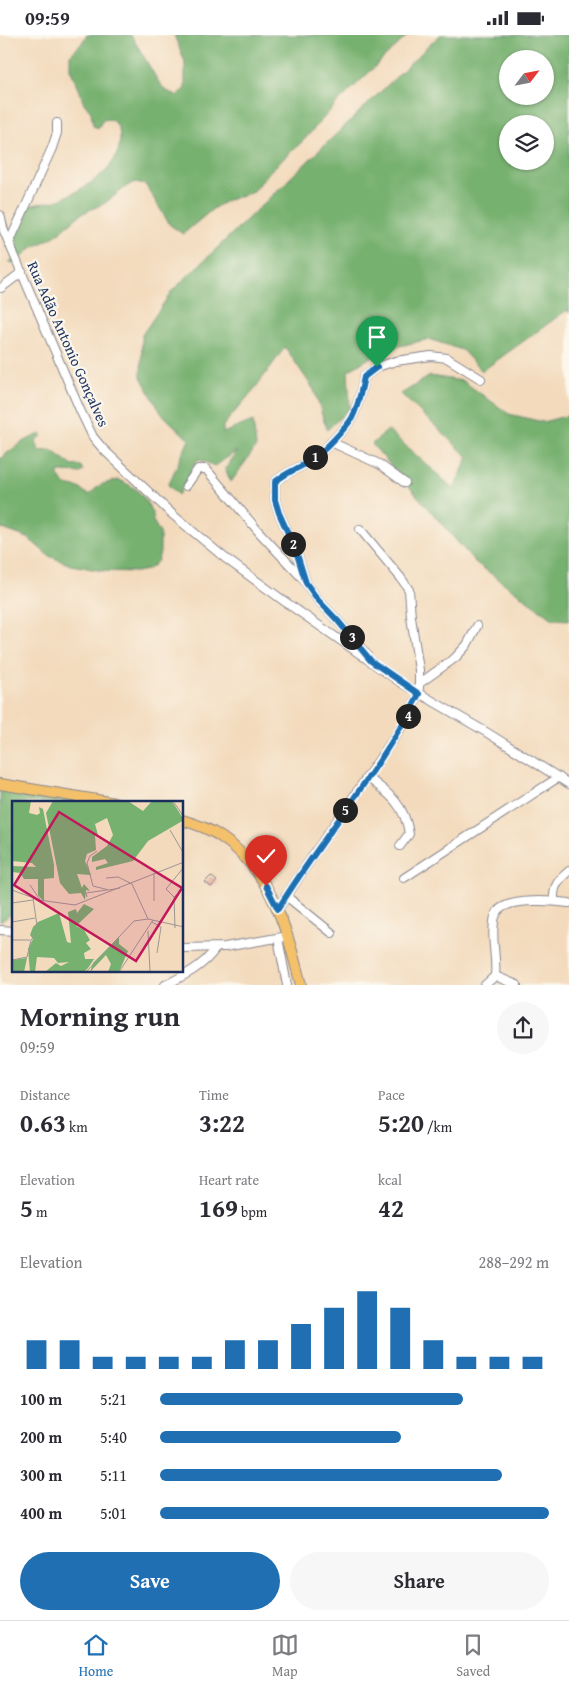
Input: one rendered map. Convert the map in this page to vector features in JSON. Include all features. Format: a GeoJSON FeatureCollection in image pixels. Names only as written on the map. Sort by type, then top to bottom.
{"type":"FeatureCollection","features":[{"type":"Feature","properties":{"kind":"main road"},"geometry":{"type":"LineString","coordinates":[[0,784],[103,801]]}},
{"type":"Feature","properties":{"kind":"main road"},"geometry":{"type":"LineString","coordinates":[[184,821],[220,835],[239,849],[253,866],[278,909],[283,937],[301,985]]}},
{"type":"Feature","properties":{"kind":"street"},"geometry":{"type":"LineString","coordinates":[[9,243],[52,147],[57,133],[57,123]]}},
{"type":"Feature","properties":{"kind":"street","name":"Rua Adão Antonio Gonçalves"},"geometry":{"type":"LineString","coordinates":[[0,215],[9,243],[80,410],[93,437],[103,449],[173,515],[225,558],[419,694],[456,714],[569,784]]}},
{"type":"Feature","properties":{"kind":"street"},"geometry":{"type":"LineString","coordinates":[[1,287],[22,272]]}},
{"type":"Feature","properties":{"kind":"street"},"geometry":{"type":"LineString","coordinates":[[306,583],[296,551],[275,500],[275,482],[282,476],[313,459],[351,419],[361,393],[364,377],[377,367],[396,361],[431,357],[447,359],[481,379]]}},
{"type":"Feature","properties":{"kind":"street"},"geometry":{"type":"LineString","coordinates":[[331,442],[379,464],[405,483]]}},
{"type":"Feature","properties":{"kind":"street"},"geometry":{"type":"LineString","coordinates":[[186,485],[198,469],[206,469],[259,532],[306,583],[318,600],[371,661]]}},
{"type":"Feature","properties":{"kind":"street"},"geometry":{"type":"LineString","coordinates":[[278,909],[403,725],[419,694],[420,683],[409,590],[360,529]]}},
{"type":"Feature","properties":{"kind":"street"},"geometry":{"type":"LineString","coordinates":[[420,683],[455,658],[467,645],[476,626]]}},
{"type":"Feature","properties":{"kind":"street"},"geometry":{"type":"LineString","coordinates":[[367,777],[390,795],[400,806],[407,820],[409,834],[400,846]]}},
{"type":"Feature","properties":{"kind":"street"},"geometry":{"type":"LineString","coordinates":[[404,877],[559,777]]}},
{"type":"Feature","properties":{"kind":"street"},"geometry":{"type":"LineString","coordinates":[[554,901],[553,891],[557,881],[569,871]]}},
{"type":"Feature","properties":{"kind":"street"},"geometry":{"type":"LineString","coordinates":[[286,896],[332,933]]}},
{"type":"Feature","properties":{"kind":"street"},"geometry":{"type":"LineString","coordinates":[[485,985],[495,976],[494,921],[500,909],[511,903],[554,901],[569,903]]}},
{"type":"Feature","properties":{"kind":"street"},"geometry":{"type":"LineString","coordinates":[[184,948],[216,948],[283,937],[287,985]]}},
{"type":"Feature","properties":{"kind":"street"},"geometry":{"type":"LineString","coordinates":[[165,985],[196,968],[212,955],[216,948]]}},
{"type":"Feature","properties":{"kind":"street"},"geometry":{"type":"LineString","coordinates":[[495,976],[516,985]]}},
{"type":"Feature","properties":{"kind":"green space"},"geometry":{"type":"Polygon","coordinates":[[[87,35],[131,35],[158,81],[165,90],[177,96],[185,88],[185,62],[174,35],[408,35],[335,105],[304,140],[270,171],[253,191],[226,201],[214,208],[183,234],[170,225],[145,184],[136,182],[127,186],[105,203],[81,214],[55,236],[30,249],[19,260],[13,263],[9,262],[17,253],[14,227],[19,213],[33,205],[61,199],[91,183],[108,168],[118,150],[120,136],[117,125],[110,119],[103,120],[98,128],[93,126],[91,112],[83,102],[70,69],[70,55],[87,35]]]}},
{"type":"Feature","properties":{"kind":"green space"},"geometry":{"type":"Polygon","coordinates":[[[440,35],[569,35],[569,313],[567,310],[482,371],[462,350],[429,339],[383,350],[348,371],[350,408],[327,430],[314,390],[285,347],[256,387],[223,426],[223,433],[253,421],[256,447],[231,482],[225,469],[237,451],[215,466],[198,459],[178,495],[168,485],[189,440],[161,413],[141,377],[142,335],[172,291],[440,35]]]}},
{"type":"Feature","properties":{"kind":"green space"},"geometry":{"type":"Polygon","coordinates":[[[430,376],[463,381],[509,414],[543,422],[569,415],[569,620],[553,619],[475,562],[372,444],[388,430],[454,489],[468,457],[401,394],[430,376]]]}},
{"type":"Feature","properties":{"kind":"green space"},"geometry":{"type":"Polygon","coordinates":[[[41,434],[42,436],[36,440],[39,451],[51,450],[73,466],[80,465],[83,471],[81,473],[58,473],[58,476],[66,485],[79,488],[89,495],[100,485],[117,480],[131,486],[141,494],[160,533],[160,552],[158,560],[154,565],[147,570],[136,572],[103,571],[71,565],[49,556],[28,538],[0,528],[0,459],[24,441],[41,434]]]}},
{"type":"Feature","properties":{"kind":"green space"},"geometry":{"type":"Polygon","coordinates":[[[0,788],[71,798],[75,801],[12,801],[12,912],[0,922],[0,788]]]}},
{"type":"Feature","properties":{"kind":"building"},"geometry":{"type":"Polygon","coordinates":[[[211,876],[217,881],[211,887],[205,882],[211,876]]]}},
{"type":"Feature","properties":{"kind":"route"},"geometry":{"type":"LineString","coordinates":[[266,886],[278,909],[403,725],[419,694],[371,661],[318,600],[306,583],[296,551],[275,500],[275,482],[282,476],[313,459],[351,419],[361,393],[364,377],[377,367]]}}]}
